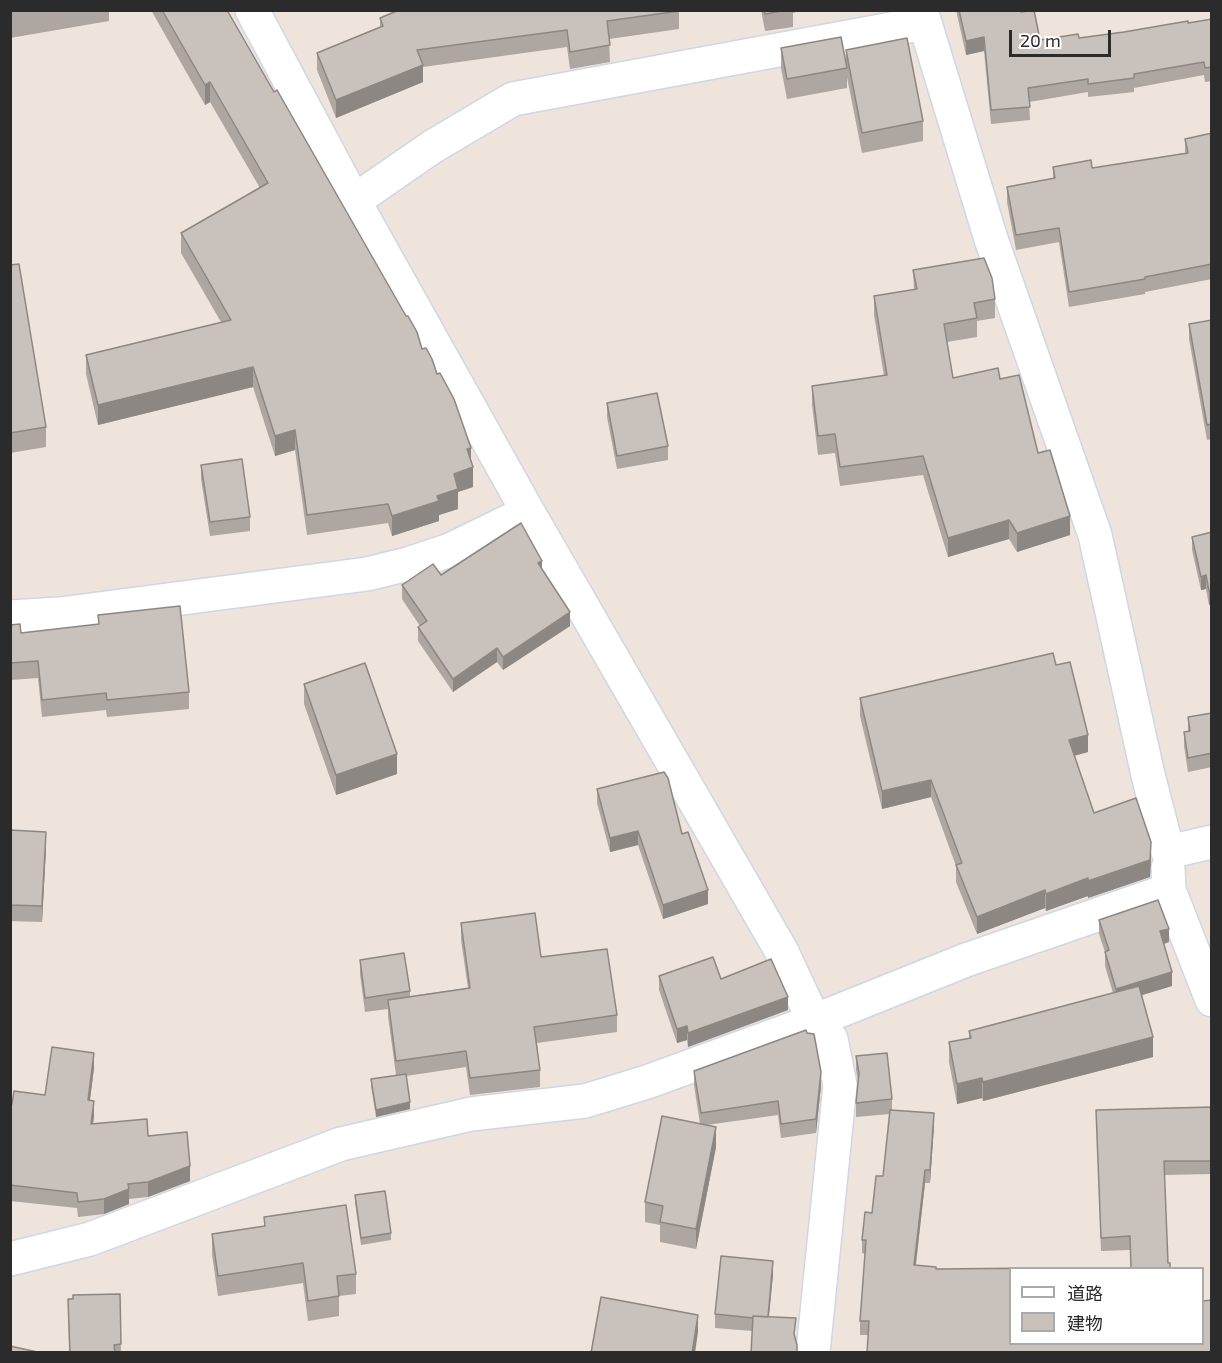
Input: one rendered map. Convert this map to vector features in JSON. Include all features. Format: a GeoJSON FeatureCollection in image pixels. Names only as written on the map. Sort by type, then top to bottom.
{"type":"FeatureCollection","features":[{"type":"Feature","properties":{"kind":"street"},"geometry":{"type":"LineString","coordinates":[[252,10],[354,201],[528,512],[782,952],[814,1021],[831,1039],[840,1085],[813,1353]]}},
{"type":"Feature","properties":{"kind":"street"},"geometry":{"type":"LineString","coordinates":[[354,201],[432,147],[513,99],[923,17],[990,239],[1095,534],[1148,775],[1168,852],[1168,890],[1212,999]]}},
{"type":"Feature","properties":{"kind":"street"},"geometry":{"type":"LineString","coordinates":[[10,617],[60,614],[367,574],[450,550],[528,512]]}},
{"type":"Feature","properties":{"kind":"street"},"geometry":{"type":"LineString","coordinates":[[1168,852],[1212,842]]}},
{"type":"Feature","properties":{"kind":"street"},"geometry":{"type":"LineString","coordinates":[[10,1258],[90,1239],[341,1144],[471,1114],[585,1101],[647,1082],[814,1021],[966,960],[1168,890]]}},
{"type":"Feature","properties":{"kind":"building"},"geometry":{"type":"Polygon","coordinates":[[[162,10],[227,10],[274,92],[277,90],[408,316],[417,332],[422,349],[426,348],[437,374],[440,373],[454,399],[471,448],[467,449],[473,467],[454,474],[458,489],[437,496],[439,501],[392,516],[388,504],[307,515],[295,430],[275,436],[253,367],[98,405],[86,355],[231,320],[181,233],[268,183],[210,82],[205,85],[162,10]]]}},
{"type":"Feature","properties":{"kind":"building"},"geometry":{"type":"Polygon","coordinates":[[[399,10],[679,11],[607,21],[610,45],[570,52],[567,30],[417,50],[423,65],[336,100],[317,53],[383,26],[380,18],[399,10]]]}},
{"type":"Feature","properties":{"kind":"building"},"geometry":{"type":"Polygon","coordinates":[[[764,10],[787,10],[765,14],[764,10]]]}},
{"type":"Feature","properties":{"kind":"building"},"geometry":{"type":"Polygon","coordinates":[[[959,10],[1021,10],[1021,12],[1034,10],[1040,40],[1078,34],[1079,38],[1212,19],[1212,67],[1205,68],[1204,62],[1134,74],[1134,78],[1088,84],[1088,79],[1028,88],[1030,107],[991,110],[984,37],[966,41],[959,10]]]}},
{"type":"Feature","properties":{"kind":"building"},"geometry":{"type":"Polygon","coordinates":[[[841,37],[847,68],[787,79],[781,48],[841,37]]]}},
{"type":"Feature","properties":{"kind":"building"},"geometry":{"type":"Polygon","coordinates":[[[907,38],[923,121],[862,133],[846,50],[907,38]]]}},
{"type":"Feature","properties":{"kind":"building"},"geometry":{"type":"Polygon","coordinates":[[[1212,133],[1212,264],[1145,277],[1145,279],[1069,292],[1059,228],[1016,235],[1007,187],[1055,178],[1053,167],[1091,160],[1092,168],[1188,153],[1185,139],[1212,133]]]}},
{"type":"Feature","properties":{"kind":"building"},"geometry":{"type":"Polygon","coordinates":[[[984,258],[992,278],[995,299],[974,303],[977,318],[944,324],[953,378],[998,368],[1000,379],[1019,375],[1038,453],[1050,450],[1070,516],[1017,533],[1009,520],[948,538],[923,456],[840,467],[835,434],[818,436],[812,386],[887,375],[874,296],[917,289],[913,270],[984,258]]]}},
{"type":"Feature","properties":{"kind":"building"},"geometry":{"type":"Polygon","coordinates":[[[19,264],[46,427],[10,433],[10,265],[19,264]]]}},
{"type":"Feature","properties":{"kind":"building"},"geometry":{"type":"Polygon","coordinates":[[[1212,320],[1212,424],[1207,425],[1189,324],[1212,320]]]}},
{"type":"Feature","properties":{"kind":"building"},"geometry":{"type":"Polygon","coordinates":[[[657,393],[668,446],[617,456],[607,403],[657,393]]]}},
{"type":"Feature","properties":{"kind":"building"},"geometry":{"type":"Polygon","coordinates":[[[242,459],[250,517],[210,522],[201,465],[242,459]]]}},
{"type":"Feature","properties":{"kind":"building"},"geometry":{"type":"Polygon","coordinates":[[[521,523],[542,561],[538,563],[570,612],[503,657],[497,648],[453,679],[418,627],[427,621],[402,585],[433,564],[441,575],[521,523]]]}},
{"type":"Feature","properties":{"kind":"building"},"geometry":{"type":"Polygon","coordinates":[[[1212,532],[1212,591],[1209,591],[1206,575],[1201,577],[1192,537],[1212,532]]]}},
{"type":"Feature","properties":{"kind":"building"},"geometry":{"type":"Polygon","coordinates":[[[180,606],[189,692],[107,700],[106,693],[42,700],[38,661],[10,663],[10,625],[20,624],[21,633],[99,624],[98,615],[180,606]]]}},
{"type":"Feature","properties":{"kind":"building"},"geometry":{"type":"Polygon","coordinates":[[[1053,653],[1056,665],[1070,662],[1088,735],[1069,740],[1094,813],[1136,798],[1151,842],[1150,860],[1088,881],[1088,878],[1046,894],[1045,890],[977,917],[956,865],[962,863],[931,780],[882,791],[860,698],[1053,653]]]}},
{"type":"Feature","properties":{"kind":"building"},"geometry":{"type":"Polygon","coordinates":[[[365,663],[397,754],[336,775],[304,684],[365,663]]]}},
{"type":"Feature","properties":{"kind":"building"},"geometry":{"type":"Polygon","coordinates":[[[1212,713],[1212,753],[1188,758],[1184,732],[1190,731],[1188,717],[1212,713]]]}},
{"type":"Feature","properties":{"kind":"building"},"geometry":{"type":"Polygon","coordinates":[[[664,772],[668,778],[682,834],[688,832],[708,890],[663,905],[638,831],[610,838],[597,789],[664,772]]]}},
{"type":"Feature","properties":{"kind":"building"},"geometry":{"type":"Polygon","coordinates":[[[10,830],[46,832],[42,906],[10,905],[10,830]]]}},
{"type":"Feature","properties":{"kind":"building"},"geometry":{"type":"Polygon","coordinates":[[[1158,900],[1169,929],[1160,931],[1172,972],[1116,989],[1105,952],[1109,950],[1099,920],[1158,900]]]}},
{"type":"Feature","properties":{"kind":"building"},"geometry":{"type":"Polygon","coordinates":[[[535,913],[541,957],[607,949],[617,1015],[534,1027],[540,1070],[470,1078],[466,1051],[396,1061],[388,1000],[470,988],[461,923],[535,913]]]}},
{"type":"Feature","properties":{"kind":"building"},"geometry":{"type":"Polygon","coordinates":[[[404,953],[410,991],[365,998],[360,960],[404,953]]]}},
{"type":"Feature","properties":{"kind":"building"},"geometry":{"type":"Polygon","coordinates":[[[713,957],[721,979],[771,959],[788,997],[688,1033],[687,1026],[677,1029],[659,976],[713,957]]]}},
{"type":"Feature","properties":{"kind":"building"},"geometry":{"type":"Polygon","coordinates":[[[1139,986],[1153,1037],[983,1082],[982,1078],[957,1084],[949,1042],[971,1038],[969,1031],[1139,986]]]}},
{"type":"Feature","properties":{"kind":"building"},"geometry":{"type":"Polygon","coordinates":[[[806,1030],[807,1033],[814,1034],[821,1072],[816,1119],[781,1124],[778,1101],[701,1113],[694,1071],[806,1030]]]}},
{"type":"Feature","properties":{"kind":"building"},"geometry":{"type":"Polygon","coordinates":[[[52,1047],[94,1053],[88,1100],[94,1101],[91,1124],[147,1119],[148,1136],[187,1132],[190,1166],[148,1182],[128,1184],[129,1189],[104,1199],[78,1202],[77,1193],[10,1185],[10,1104],[12,1104],[14,1091],[45,1095],[52,1047]]]}},
{"type":"Feature","properties":{"kind":"building"},"geometry":{"type":"Polygon","coordinates":[[[887,1053],[892,1099],[856,1103],[859,1073],[856,1056],[887,1053]]]}},
{"type":"Feature","properties":{"kind":"building"},"geometry":{"type":"Polygon","coordinates":[[[406,1074],[410,1102],[376,1110],[371,1079],[406,1074]]]}},
{"type":"Feature","properties":{"kind":"building"},"geometry":{"type":"Polygon","coordinates":[[[1212,1107],[1212,1161],[1164,1161],[1170,1267],[1131,1267],[1130,1236],[1101,1238],[1096,1110],[1212,1107]]]}},
{"type":"Feature","properties":{"kind":"building"},"geometry":{"type":"Polygon","coordinates":[[[890,1110],[934,1113],[930,1170],[925,1170],[914,1265],[936,1267],[936,1269],[1009,1268],[1009,1345],[1204,1345],[1204,1301],[1212,1300],[1212,1353],[867,1353],[869,1321],[860,1321],[866,1240],[862,1240],[865,1212],[872,1213],[876,1176],[883,1176],[890,1110]]]}},
{"type":"Feature","properties":{"kind":"building"},"geometry":{"type":"Polygon","coordinates":[[[662,1116],[716,1127],[696,1229],[660,1222],[663,1206],[645,1202],[662,1116]]]}},
{"type":"Feature","properties":{"kind":"building"},"geometry":{"type":"Polygon","coordinates":[[[385,1191],[391,1233],[361,1238],[355,1195],[385,1191]]]}},
{"type":"Feature","properties":{"kind":"building"},"geometry":{"type":"Polygon","coordinates":[[[346,1205],[356,1274],[337,1276],[339,1296],[308,1301],[303,1263],[218,1276],[212,1234],[265,1226],[264,1217],[346,1205]]]}},
{"type":"Feature","properties":{"kind":"building"},"geometry":{"type":"Polygon","coordinates":[[[721,1256],[773,1261],[768,1317],[753,1316],[753,1318],[715,1314],[721,1256]]]}},
{"type":"Feature","properties":{"kind":"building"},"geometry":{"type":"Polygon","coordinates":[[[120,1294],[121,1344],[114,1345],[115,1353],[70,1353],[68,1299],[73,1299],[73,1295],[120,1294]]]}},
{"type":"Feature","properties":{"kind":"building"},"geometry":{"type":"Polygon","coordinates":[[[601,1297],[698,1315],[692,1353],[591,1353],[601,1297]]]}},
{"type":"Feature","properties":{"kind":"building"},"geometry":{"type":"Polygon","coordinates":[[[753,1316],[796,1318],[794,1334],[797,1353],[751,1353],[753,1316]]]}},
{"type":"Feature","properties":{"kind":"building"},"geometry":{"type":"Polygon","coordinates":[[[10,1346],[42,1353],[10,1353],[10,1346]]]}}]}
